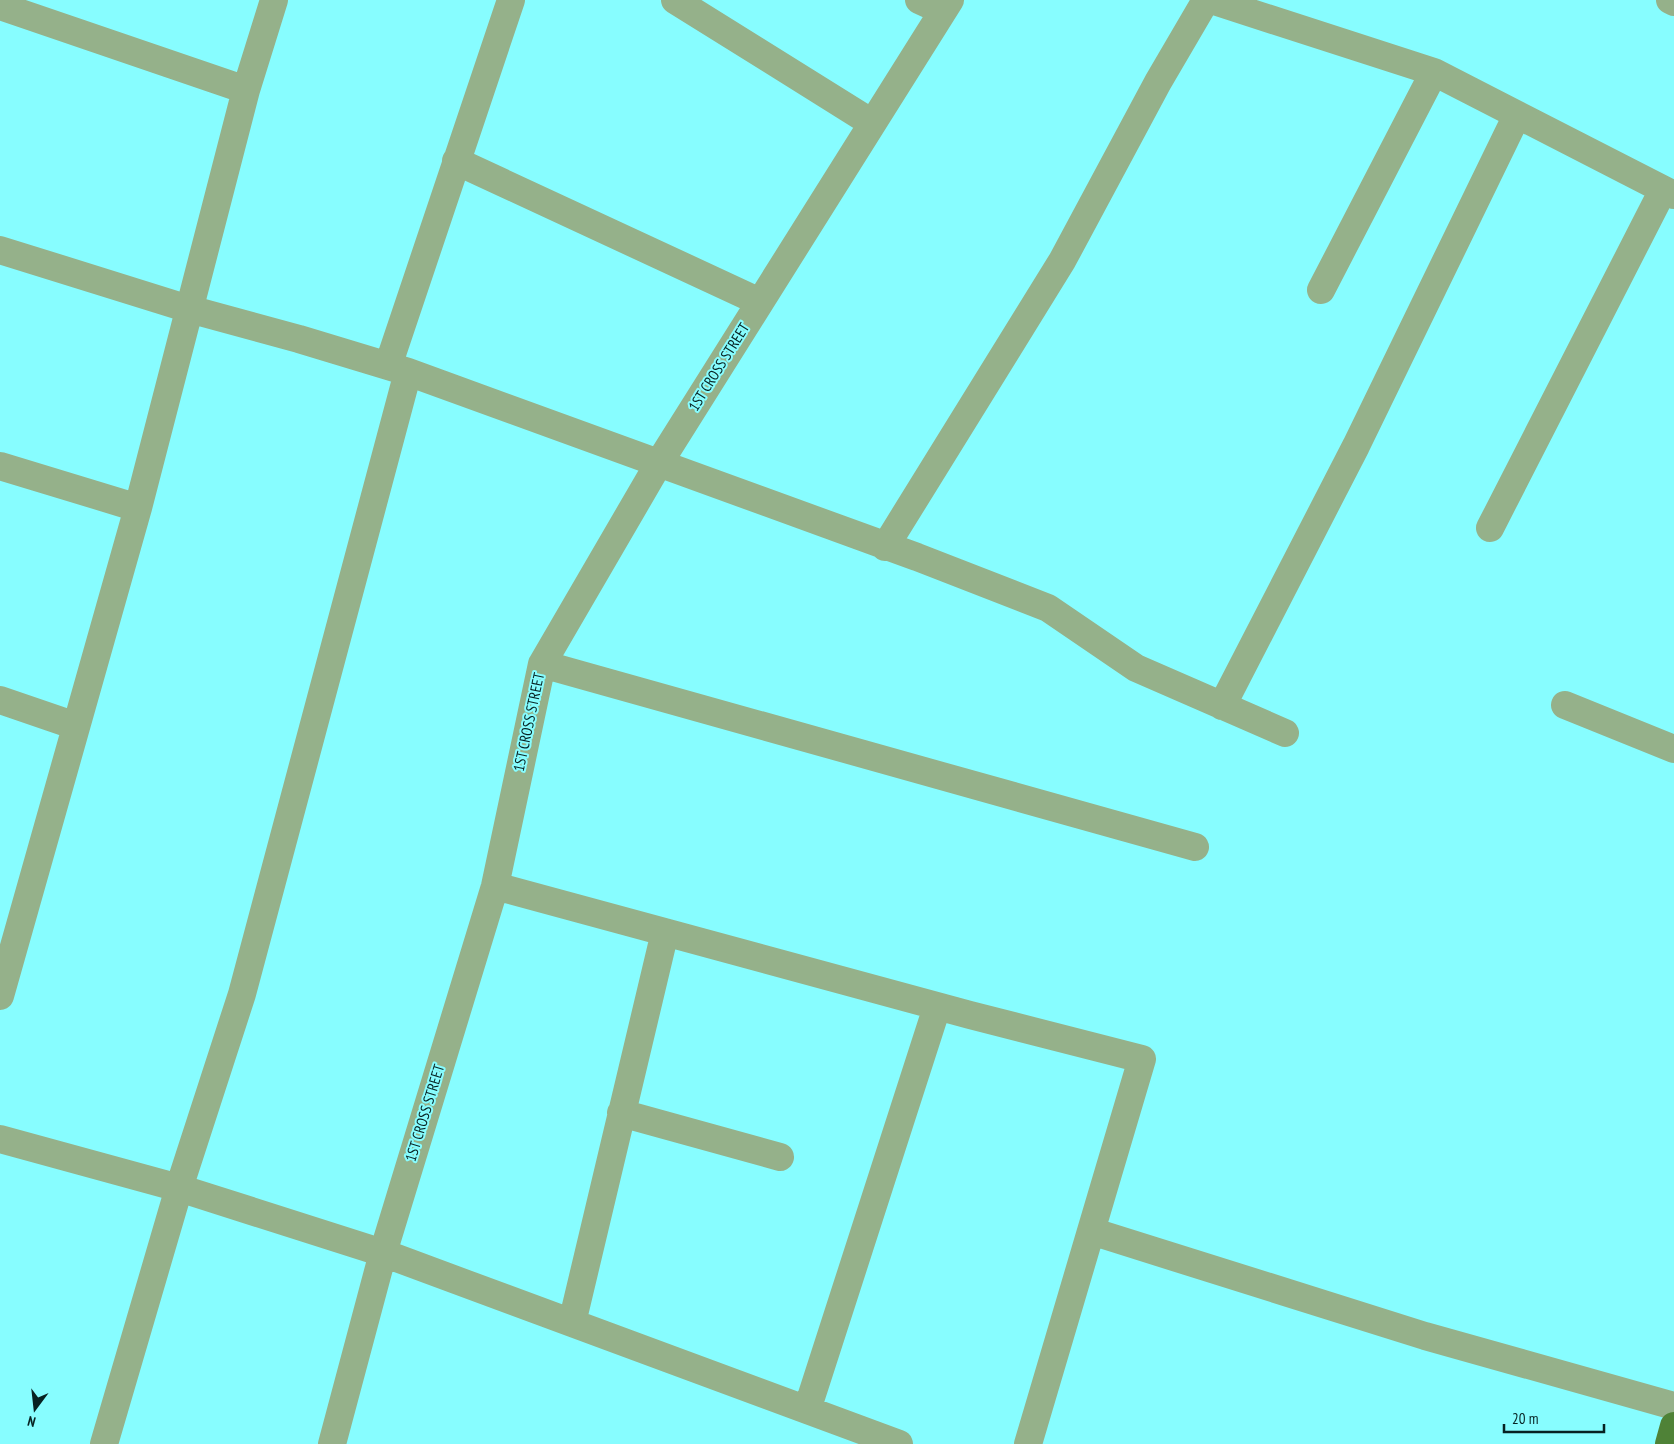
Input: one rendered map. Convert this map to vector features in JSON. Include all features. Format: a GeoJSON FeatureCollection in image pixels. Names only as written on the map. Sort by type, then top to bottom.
{"type":"FeatureCollection","features":[{"type":"Feature","properties":{"kind":"main road"},"geometry":{"type":"LineString","coordinates":[[1669,1444],[1674,1426]]}},
{"type":"Feature","properties":{"kind":"street"},"geometry":{"type":"LineString","coordinates":[[0,996],[138,508],[246,90],[274,0]]}},
{"type":"Feature","properties":{"kind":"street"},"geometry":{"type":"LineString","coordinates":[[104,1444],[179,1188],[242,994],[398,369],[456,161],[511,0]]}},
{"type":"Feature","properties":{"kind":"street"},"geometry":{"type":"LineString","coordinates":[[675,0],[872,124]]}},
{"type":"Feature","properties":{"kind":"street"},"geometry":{"type":"LineString","coordinates":[[885,547],[1062,261],[1158,82],[1206,0]]}},
{"type":"Feature","properties":{"kind":"street"},"geometry":{"type":"LineString","coordinates":[[1211,0],[1434,72],[1668,192],[1490,528]]}},
{"type":"Feature","properties":{"kind":"street"},"geometry":{"type":"LineString","coordinates":[[1670,0],[1674,2]]}},
{"type":"Feature","properties":{"kind":"street","name":"1ST CROSS STREET"},"geometry":{"type":"LineString","coordinates":[[332,1444],[383,1253],[495,886],[542,664],[658,463],[872,124],[938,4]]}},
{"type":"Feature","properties":{"kind":"street"},"geometry":{"type":"LineString","coordinates":[[0,6],[246,90]]}},
{"type":"Feature","properties":{"kind":"street"},"geometry":{"type":"LineString","coordinates":[[1321,290],[1434,72]]}},
{"type":"Feature","properties":{"kind":"street"},"geometry":{"type":"LineString","coordinates":[[1222,706],[1356,446],[1517,115]]}},
{"type":"Feature","properties":{"kind":"street"},"geometry":{"type":"LineString","coordinates":[[456,161],[760,302]]}},
{"type":"Feature","properties":{"kind":"street"},"geometry":{"type":"LineString","coordinates":[[0,250],[189,309],[299,339],[398,369],[917,557],[1048,608],[1136,668],[1285,733]]}},
{"type":"Feature","properties":{"kind":"street"},"geometry":{"type":"LineString","coordinates":[[0,466],[138,508]]}},
{"type":"Feature","properties":{"kind":"street"},"geometry":{"type":"LineString","coordinates":[[542,664],[1195,847]]}},
{"type":"Feature","properties":{"kind":"street"},"geometry":{"type":"LineString","coordinates":[[0,700],[76,726]]}},
{"type":"Feature","properties":{"kind":"street"},"geometry":{"type":"LineString","coordinates":[[1565,705],[1674,749]]}},
{"type":"Feature","properties":{"kind":"street"},"geometry":{"type":"LineString","coordinates":[[495,886],[937,1007],[1142,1059],[1028,1444]]}},
{"type":"Feature","properties":{"kind":"street"},"geometry":{"type":"LineString","coordinates":[[572,1323],[665,932]]}},
{"type":"Feature","properties":{"kind":"street"},"geometry":{"type":"LineString","coordinates":[[807,1410],[937,1007]]}},
{"type":"Feature","properties":{"kind":"street"},"geometry":{"type":"LineString","coordinates":[[621,1113],[780,1157]]}},
{"type":"Feature","properties":{"kind":"street"},"geometry":{"type":"LineString","coordinates":[[0,1139],[179,1188],[383,1253],[899,1444]]}},
{"type":"Feature","properties":{"kind":"street"},"geometry":{"type":"LineString","coordinates":[[1090,1231],[1425,1336],[1674,1406]]}}]}
